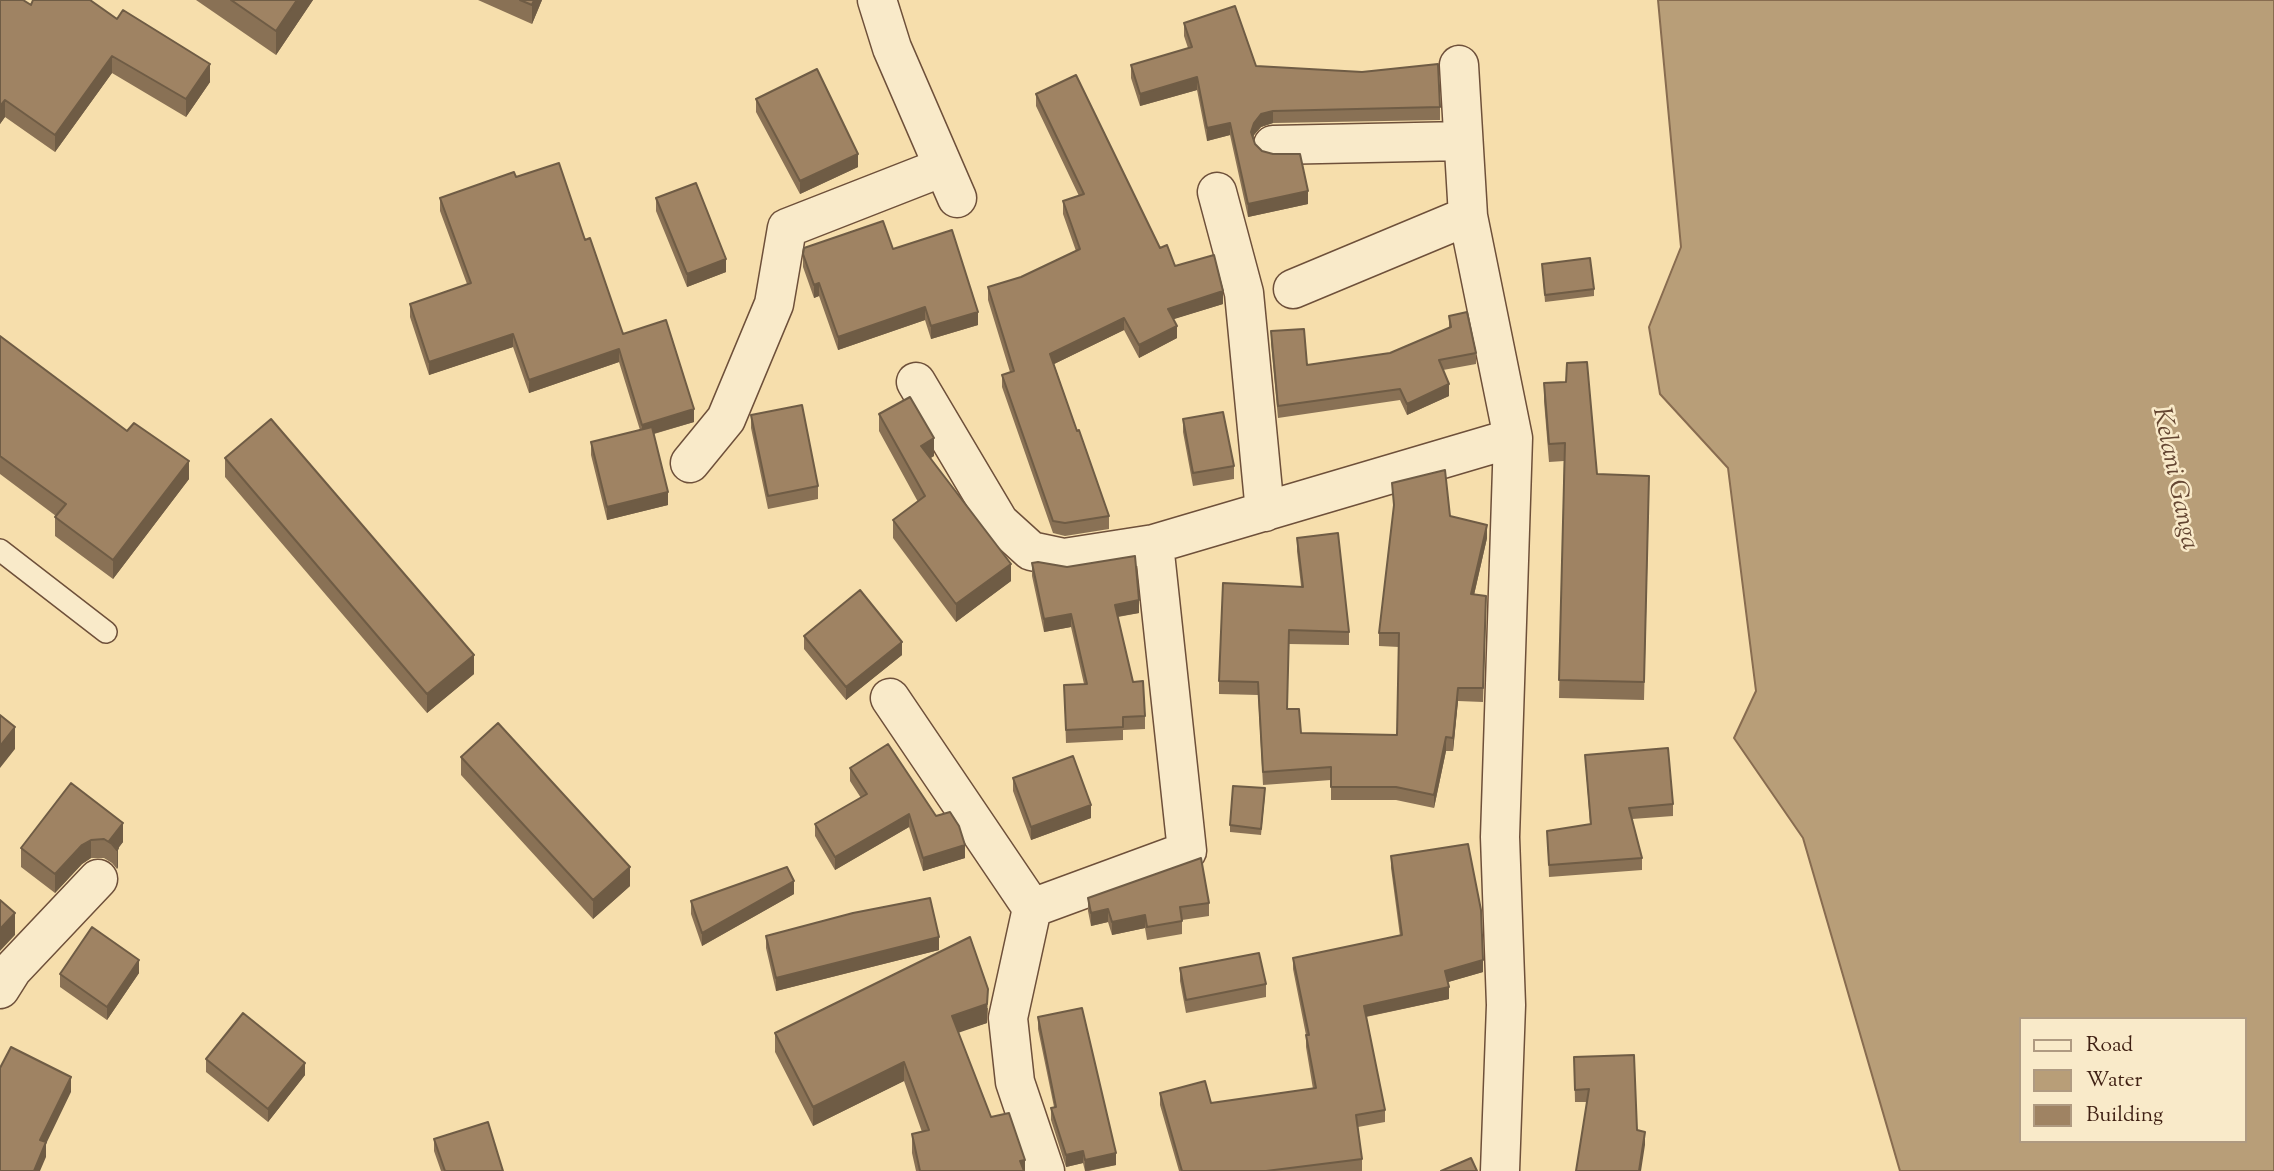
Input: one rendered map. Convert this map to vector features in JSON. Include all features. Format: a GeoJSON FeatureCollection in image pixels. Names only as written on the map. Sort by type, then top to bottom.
{"type":"FeatureCollection","features":[{"type":"Feature","properties":{"kind":"street"},"geometry":{"type":"LineString","coordinates":[[690,463],[726,419],[774,304],[788,228],[950,183],[892,48],[877,0]]}},
{"type":"Feature","properties":{"kind":"street"},"geometry":{"type":"LineString","coordinates":[[1459,65],[1468,216],[1513,438],[1500,837],[1506,1005],[1500,1171]]}},
{"type":"Feature","properties":{"kind":"street"},"geometry":{"type":"LineString","coordinates":[[1273,145],[1463,141]]}},
{"type":"Feature","properties":{"kind":"street"},"geometry":{"type":"LineString","coordinates":[[1217,192],[1244,293],[1265,512]]}},
{"type":"Feature","properties":{"kind":"street"},"geometry":{"type":"LineString","coordinates":[[1293,289],[1468,216]]}},
{"type":"Feature","properties":{"kind":"street"},"geometry":{"type":"LineString","coordinates":[[916,382],[999,522],[1031,551],[1064,558],[1154,544],[1513,438]]}},
{"type":"Feature","properties":{"kind":"street"},"geometry":{"type":"LineString","coordinates":[[1032,908],[1187,851],[1154,544]]}},
{"type":"Feature","properties":{"kind":"street"},"geometry":{"type":"LineString","coordinates":[[890,698],[1032,908],[1008,1018],[1015,1083],[1045,1171]]}},
{"type":"Feature","properties":{"kind":"street"},"geometry":{"type":"LineString","coordinates":[[0,989],[12,970],[98,879]]}},
{"type":"Feature","properties":{"kind":"lane"},"geometry":{"type":"LineString","coordinates":[[0,550],[106,632]]}},
{"type":"Feature","properties":{"kind":"water","name":"Kelani Ganga"},"geometry":{"type":"Polygon","coordinates":[[[1658,0],[2274,0],[2274,1171],[1900,1171],[1803,838],[1734,738],[1756,691],[1728,468],[1660,394],[1649,327],[1681,247],[1658,0]]]}},
{"type":"Feature","properties":{"kind":"building"},"geometry":{"type":"Polygon","coordinates":[[[0,0],[23,0],[31,5],[33,0],[90,0],[117,19],[123,10],[210,64],[186,99],[112,56],[55,135],[5,100],[0,106],[0,0]]]}},
{"type":"Feature","properties":{"kind":"building"},"geometry":{"type":"Polygon","coordinates":[[[231,0],[297,0],[276,31],[231,0]]]}},
{"type":"Feature","properties":{"kind":"building"},"geometry":{"type":"Polygon","coordinates":[[[520,0],[534,0],[532,5],[520,0]]]}},
{"type":"Feature","properties":{"kind":"building"},"geometry":{"type":"Polygon","coordinates":[[[1235,6],[1256,66],[1362,72],[1438,64],[1440,107],[1273,111],[1261,114],[1251,132],[1255,144],[1262,151],[1273,154],[1300,154],[1308,191],[1248,204],[1230,123],[1207,128],[1197,77],[1140,94],[1131,65],[1192,47],[1184,23],[1235,6]]]}},
{"type":"Feature","properties":{"kind":"building"},"geometry":{"type":"Polygon","coordinates":[[[817,69],[858,154],[800,181],[756,99],[817,69]]]}},
{"type":"Feature","properties":{"kind":"building"},"geometry":{"type":"Polygon","coordinates":[[[1076,75],[1160,248],[1167,245],[1175,266],[1214,255],[1223,291],[1168,309],[1177,326],[1139,345],[1124,318],[1050,354],[1109,516],[1065,523],[1053,521],[1002,375],[1014,371],[988,287],[1021,277],[1080,249],[1063,201],[1084,194],[1036,94],[1076,75]]]}},
{"type":"Feature","properties":{"kind":"building"},"geometry":{"type":"Polygon","coordinates":[[[559,163],[585,240],[590,238],[623,334],[666,320],[694,409],[642,425],[619,349],[529,380],[513,334],[429,362],[410,304],[471,283],[440,198],[514,172],[516,177],[559,163]]]}},
{"type":"Feature","properties":{"kind":"building"},"geometry":{"type":"Polygon","coordinates":[[[696,183],[726,259],[687,274],[656,198],[696,183]]]}},
{"type":"Feature","properties":{"kind":"building"},"geometry":{"type":"Polygon","coordinates":[[[883,221],[893,249],[952,230],[978,312],[931,326],[925,307],[838,337],[819,283],[814,285],[803,254],[804,248],[883,221]]]}},
{"type":"Feature","properties":{"kind":"building"},"geometry":{"type":"Polygon","coordinates":[[[1590,258],[1594,289],[1545,295],[1542,264],[1590,258]]]}},
{"type":"Feature","properties":{"kind":"building"},"geometry":{"type":"Polygon","coordinates":[[[1467,312],[1476,353],[1439,360],[1449,384],[1407,404],[1400,389],[1278,406],[1271,331],[1304,329],[1307,365],[1390,353],[1451,327],[1449,316],[1467,312]]]}},
{"type":"Feature","properties":{"kind":"building"},"geometry":{"type":"Polygon","coordinates":[[[0,336],[127,431],[134,423],[189,461],[113,560],[55,517],[66,504],[0,456],[0,336]]]}},
{"type":"Feature","properties":{"kind":"building"},"geometry":{"type":"Polygon","coordinates":[[[1587,362],[1597,474],[1649,476],[1644,682],[1559,680],[1565,443],[1549,444],[1544,383],[1566,382],[1567,363],[1587,362]]]}},
{"type":"Feature","properties":{"kind":"building"},"geometry":{"type":"Polygon","coordinates":[[[910,397],[934,438],[921,446],[1011,564],[956,604],[893,520],[925,496],[879,414],[910,397]]]}},
{"type":"Feature","properties":{"kind":"building"},"geometry":{"type":"Polygon","coordinates":[[[802,405],[818,486],[768,496],[751,415],[802,405]]]}},
{"type":"Feature","properties":{"kind":"building"},"geometry":{"type":"Polygon","coordinates":[[[1223,412],[1234,466],[1193,473],[1183,419],[1223,412]]]}},
{"type":"Feature","properties":{"kind":"building"},"geometry":{"type":"Polygon","coordinates":[[[271,419],[474,655],[427,694],[225,458],[271,419]]]}},
{"type":"Feature","properties":{"kind":"building"},"geometry":{"type":"Polygon","coordinates":[[[652,427],[668,492],[607,507],[591,442],[652,427]]]}},
{"type":"Feature","properties":{"kind":"building"},"geometry":{"type":"Polygon","coordinates":[[[1445,470],[1450,516],[1487,525],[1471,594],[1486,596],[1483,688],[1458,688],[1453,738],[1446,737],[1434,795],[1396,787],[1331,787],[1331,767],[1263,772],[1258,682],[1219,681],[1223,583],[1303,587],[1297,538],[1338,533],[1349,632],[1289,630],[1287,709],[1299,709],[1301,733],[1397,735],[1399,633],[1379,633],[1394,505],[1392,483],[1445,470]]]}},
{"type":"Feature","properties":{"kind":"building"},"geometry":{"type":"Polygon","coordinates":[[[1135,556],[1139,600],[1115,605],[1133,682],[1143,681],[1145,716],[1123,717],[1123,727],[1066,730],[1064,685],[1087,684],[1071,614],[1044,619],[1032,563],[1067,567],[1135,556]]]}},
{"type":"Feature","properties":{"kind":"building"},"geometry":{"type":"Polygon","coordinates":[[[860,590],[902,642],[846,687],[804,636],[860,590]]]}},
{"type":"Feature","properties":{"kind":"building"},"geometry":{"type":"Polygon","coordinates":[[[0,715],[15,727],[0,746],[0,715]]]}},
{"type":"Feature","properties":{"kind":"building"},"geometry":{"type":"Polygon","coordinates":[[[498,723],[630,867],[593,900],[461,757],[498,723]]]}},
{"type":"Feature","properties":{"kind":"building"},"geometry":{"type":"Polygon","coordinates":[[[888,744],[936,816],[950,812],[959,826],[965,845],[923,858],[909,814],[835,857],[815,824],[867,794],[850,768],[888,744]]]}},
{"type":"Feature","properties":{"kind":"building"},"geometry":{"type":"Polygon","coordinates":[[[1668,748],[1673,804],[1629,808],[1642,858],[1549,865],[1547,831],[1591,824],[1585,755],[1668,748]]]}},
{"type":"Feature","properties":{"kind":"building"},"geometry":{"type":"Polygon","coordinates":[[[1073,756],[1091,805],[1031,827],[1013,778],[1073,756]]]}},
{"type":"Feature","properties":{"kind":"building"},"geometry":{"type":"Polygon","coordinates":[[[71,783],[123,823],[109,841],[117,850],[104,839],[91,840],[82,845],[55,874],[21,848],[71,783]]]}},
{"type":"Feature","properties":{"kind":"building"},"geometry":{"type":"Polygon","coordinates":[[[1233,786],[1265,788],[1261,829],[1230,825],[1233,786]]]}},
{"type":"Feature","properties":{"kind":"building"},"geometry":{"type":"Polygon","coordinates":[[[1468,844],[1481,910],[1483,960],[1445,971],[1449,987],[1364,1006],[1385,1110],[1356,1115],[1362,1159],[1266,1171],[1182,1171],[1160,1093],[1205,1081],[1211,1103],[1316,1088],[1306,1035],[1309,1035],[1293,958],[1402,935],[1391,856],[1468,844]]]}},
{"type":"Feature","properties":{"kind":"building"},"geometry":{"type":"Polygon","coordinates":[[[1201,858],[1209,903],[1180,907],[1182,921],[1147,927],[1145,915],[1112,922],[1108,909],[1091,913],[1088,898],[1201,858]]]}},
{"type":"Feature","properties":{"kind":"building"},"geometry":{"type":"Polygon","coordinates":[[[787,867],[794,881],[702,933],[691,901],[787,867]]]}},
{"type":"Feature","properties":{"kind":"building"},"geometry":{"type":"Polygon","coordinates":[[[930,898],[939,937],[776,978],[766,936],[853,913],[930,898]]]}},
{"type":"Feature","properties":{"kind":"building"},"geometry":{"type":"Polygon","coordinates":[[[0,900],[15,913],[0,929],[0,900]]]}},
{"type":"Feature","properties":{"kind":"building"},"geometry":{"type":"Polygon","coordinates":[[[92,927],[139,960],[107,1007],[60,974],[92,927]]]}},
{"type":"Feature","properties":{"kind":"building"},"geometry":{"type":"Polygon","coordinates":[[[970,937],[988,989],[987,1004],[952,1016],[991,1117],[1009,1113],[1025,1160],[1020,1161],[1024,1171],[920,1171],[912,1134],[929,1130],[904,1062],[813,1107],[775,1033],[970,937]]]}},
{"type":"Feature","properties":{"kind":"building"},"geometry":{"type":"Polygon","coordinates":[[[1259,953],[1266,984],[1186,1000],[1180,968],[1259,953]]]}},
{"type":"Feature","properties":{"kind":"building"},"geometry":{"type":"Polygon","coordinates":[[[1082,1008],[1116,1153],[1085,1160],[1083,1151],[1066,1155],[1051,1108],[1056,1107],[1038,1017],[1082,1008]]]}},
{"type":"Feature","properties":{"kind":"building"},"geometry":{"type":"Polygon","coordinates":[[[243,1013],[305,1063],[268,1109],[206,1059],[243,1013]]]}},
{"type":"Feature","properties":{"kind":"building"},"geometry":{"type":"Polygon","coordinates":[[[11,1047],[71,1077],[40,1140],[46,1142],[34,1171],[0,1171],[0,1068],[11,1047]]]}},
{"type":"Feature","properties":{"kind":"building"},"geometry":{"type":"Polygon","coordinates":[[[1634,1055],[1637,1130],[1645,1132],[1639,1171],[1576,1171],[1589,1089],[1575,1090],[1574,1057],[1634,1055]]]}},
{"type":"Feature","properties":{"kind":"building"},"geometry":{"type":"Polygon","coordinates":[[[488,1122],[503,1171],[445,1171],[434,1139],[488,1122]]]}},
{"type":"Feature","properties":{"kind":"building"},"geometry":{"type":"Polygon","coordinates":[[[1471,1158],[1477,1171],[1441,1171],[1471,1158]]]}}]}
